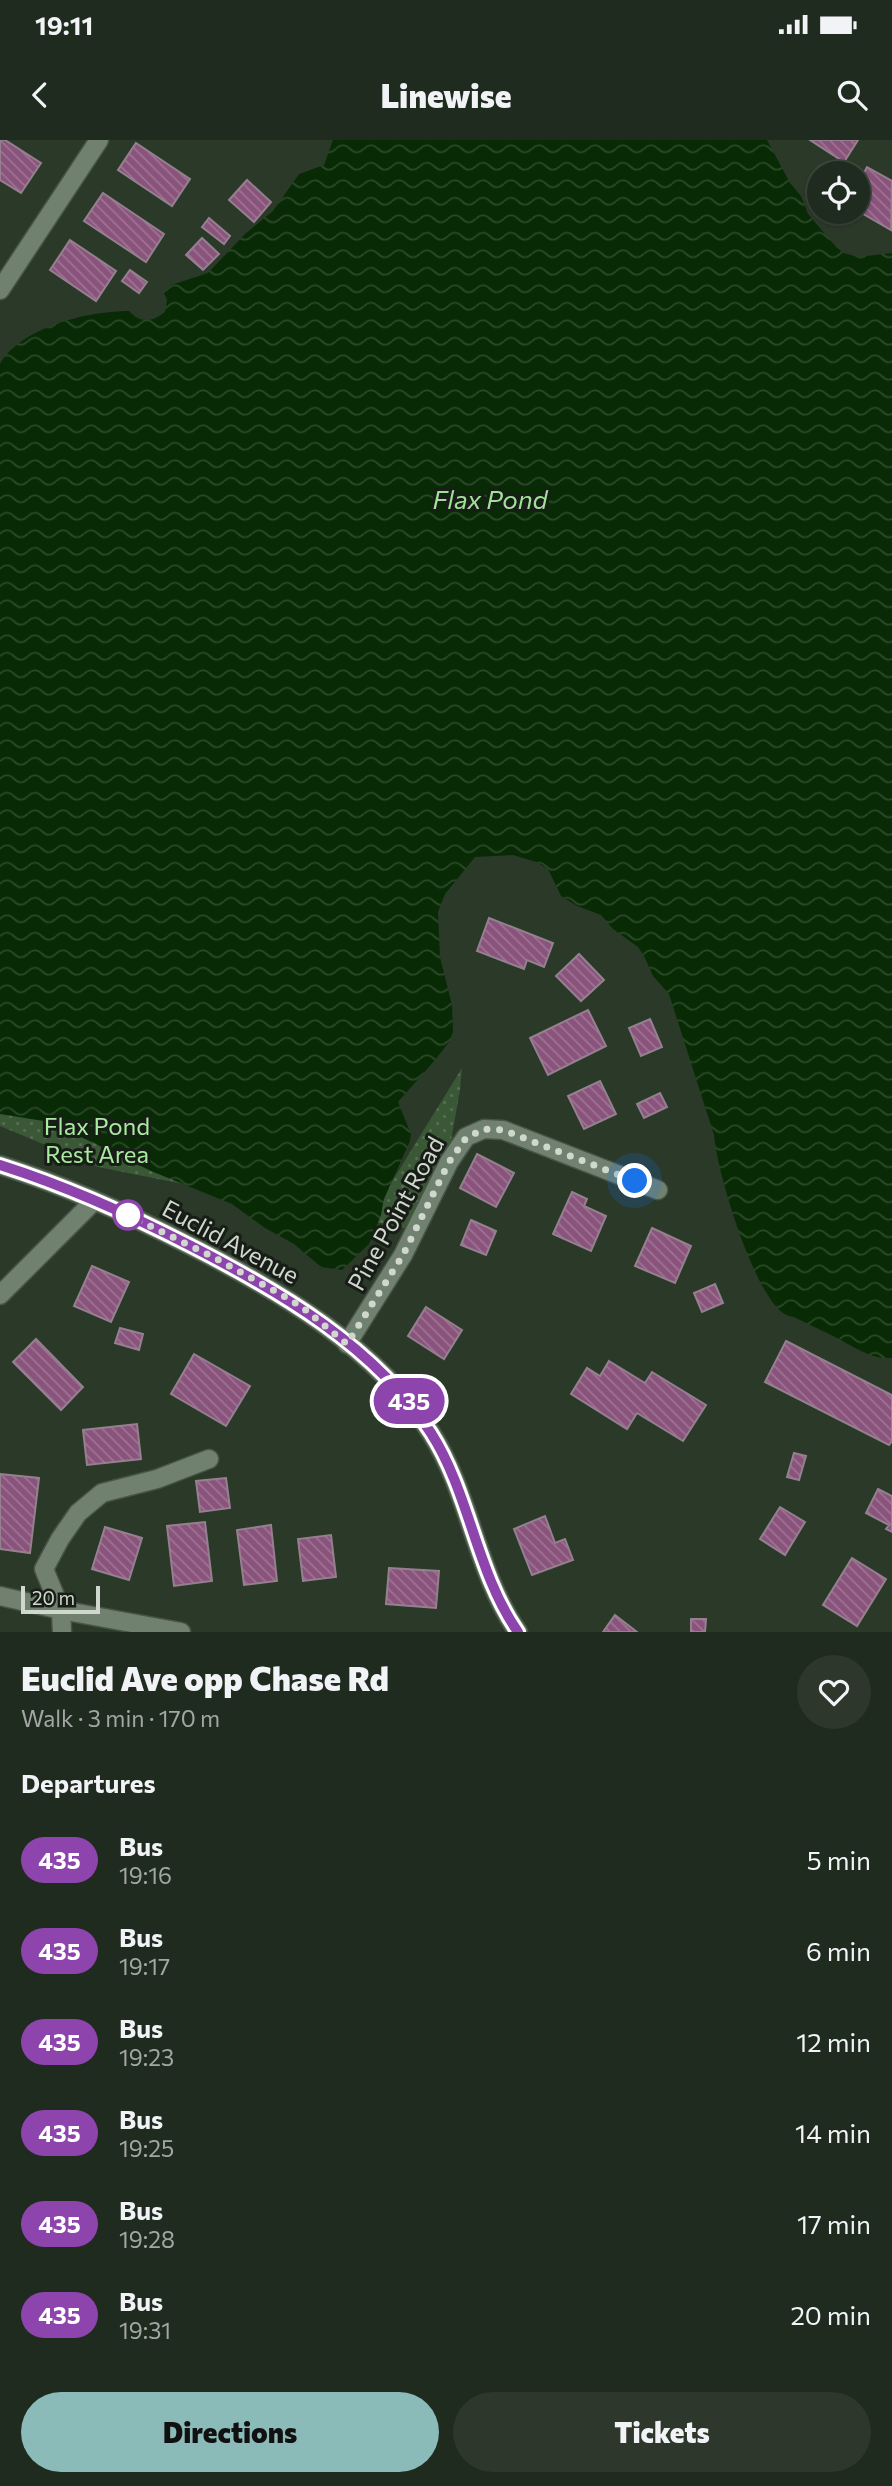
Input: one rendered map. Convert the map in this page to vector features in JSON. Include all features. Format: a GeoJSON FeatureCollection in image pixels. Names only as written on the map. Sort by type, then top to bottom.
{"type":"FeatureCollection","features":[{"type":"Feature","properties":{"kind":"street"},"geometry":{"type":"LineString","coordinates":[[0,290],[99,140]]}},
{"type":"Feature","properties":{"kind":"street","name":"Pine Point Road"},"geometry":{"type":"LineString","coordinates":[[347,1344],[403,1255],[449,1162],[466,1138],[484,1129],[503,1130],[658,1190]]}},
{"type":"Feature","properties":{"kind":"street","name":"Euclid Avenue"},"geometry":{"type":"LineString","coordinates":[[0,1166],[94,1201],[163,1232],[262,1284],[302,1307],[376,1367],[410,1403],[432,1435],[453,1479],[495,1591],[518,1632]]}},
{"type":"Feature","properties":{"kind":"street"},"geometry":{"type":"LineString","coordinates":[[0,1295],[94,1201]]}},
{"type":"Feature","properties":{"kind":"street"},"geometry":{"type":"LineString","coordinates":[[62,1632],[61,1610],[44,1569],[78,1513],[102,1493],[157,1479],[209,1459]]}},
{"type":"Feature","properties":{"kind":"street"},"geometry":{"type":"LineString","coordinates":[[0,1596],[181,1632]]}},
{"type":"Feature","properties":{"kind":"green space","name":"Flax Pond Rest Area"},"geometry":{"type":"Polygon","coordinates":[[[462,1068],[443,1185],[420,1231],[98,1167],[0,1126],[0,1072],[370,1217],[462,1068]]]}},
{"type":"Feature","properties":{"kind":"water","name":"Flax Pond"},"geometry":{"type":"Polygon","coordinates":[[[333,140],[767,140],[790,183],[801,196],[807,211],[807,224],[817,224],[844,253],[858,257],[892,253],[892,1358],[863,1352],[785,1314],[772,1301],[760,1282],[738,1230],[714,1135],[669,994],[653,976],[638,947],[613,929],[601,915],[577,906],[561,896],[548,869],[513,855],[475,857],[445,894],[438,912],[440,957],[452,1005],[453,1032],[435,1060],[398,1102],[411,1134],[410,1141],[384,1199],[381,1215],[369,1244],[342,1270],[321,1267],[294,1244],[265,1228],[232,1204],[151,1171],[50,1122],[0,1114],[0,364],[23,340],[39,331],[76,318],[129,311],[142,320],[151,320],[165,312],[167,300],[164,293],[171,285],[208,273],[245,234],[273,211],[299,174],[324,165],[333,140]]]}},
{"type":"Feature","properties":{"kind":"building"},"geometry":{"type":"Polygon","coordinates":[[[0,140],[5,140],[41,163],[21,193],[0,180],[0,140]]]}},
{"type":"Feature","properties":{"kind":"building"},"geometry":{"type":"Polygon","coordinates":[[[810,140],[858,140],[842,161],[810,140]]]}},
{"type":"Feature","properties":{"kind":"building"},"geometry":{"type":"Polygon","coordinates":[[[136,143],[190,179],[172,206],[118,170],[136,143]]]}},
{"type":"Feature","properties":{"kind":"building"},"geometry":{"type":"Polygon","coordinates":[[[870,169],[892,181],[891,230],[870,218],[870,169]]]}},
{"type":"Feature","properties":{"kind":"building"},"geometry":{"type":"Polygon","coordinates":[[[247,180],[271,202],[254,222],[229,200],[247,180]]]}},
{"type":"Feature","properties":{"kind":"building"},"geometry":{"type":"Polygon","coordinates":[[[103,193],[164,234],[146,262],[84,221],[103,193]]]}},
{"type":"Feature","properties":{"kind":"building"},"geometry":{"type":"Polygon","coordinates":[[[209,218],[230,236],[224,244],[202,227],[209,218]]]}},
{"type":"Feature","properties":{"kind":"building"},"geometry":{"type":"Polygon","coordinates":[[[202,238],[219,254],[203,270],[186,255],[202,238]]]}},
{"type":"Feature","properties":{"kind":"building"},"geometry":{"type":"Polygon","coordinates":[[[70,240],[116,271],[96,301],[50,270],[70,240]]]}},
{"type":"Feature","properties":{"kind":"building"},"geometry":{"type":"Polygon","coordinates":[[[130,270],[147,282],[139,293],[122,281],[130,270]]]}},
{"type":"Feature","properties":{"kind":"building"},"geometry":{"type":"Polygon","coordinates":[[[489,918],[553,943],[544,967],[527,960],[524,969],[477,951],[489,918]]]}},
{"type":"Feature","properties":{"kind":"building"},"geometry":{"type":"Polygon","coordinates":[[[579,954],[604,980],[581,1001],[556,976],[579,954]]]}},
{"type":"Feature","properties":{"kind":"building"},"geometry":{"type":"Polygon","coordinates":[[[588,1010],[606,1046],[548,1075],[530,1038],[588,1010]]]}},
{"type":"Feature","properties":{"kind":"building"},"geometry":{"type":"Polygon","coordinates":[[[650,1019],[662,1047],[641,1056],[629,1028],[650,1019]]]}},
{"type":"Feature","properties":{"kind":"building"},"geometry":{"type":"Polygon","coordinates":[[[600,1081],[616,1114],[584,1129],[568,1096],[600,1081]]]}},
{"type":"Feature","properties":{"kind":"building"},"geometry":{"type":"Polygon","coordinates":[[[660,1093],[667,1107],[644,1118],[637,1104],[660,1093]]]}},
{"type":"Feature","properties":{"kind":"building"},"geometry":{"type":"Polygon","coordinates":[[[477,1154],[514,1173],[496,1207],[460,1188],[477,1154]]]}},
{"type":"Feature","properties":{"kind":"building"},"geometry":{"type":"Polygon","coordinates":[[[572,1192],[587,1199],[584,1206],[606,1216],[591,1251],[553,1234],[572,1192]]]}},
{"type":"Feature","properties":{"kind":"building"},"geometry":{"type":"Polygon","coordinates":[[[471,1220],[496,1231],[486,1255],[461,1245],[471,1220]]]}},
{"type":"Feature","properties":{"kind":"building"},"geometry":{"type":"Polygon","coordinates":[[[652,1228],[691,1246],[675,1283],[635,1266],[652,1228]]]}},
{"type":"Feature","properties":{"kind":"building"},"geometry":{"type":"Polygon","coordinates":[[[92,1266],[129,1282],[111,1322],[74,1306],[92,1266]]]}},
{"type":"Feature","properties":{"kind":"building"},"geometry":{"type":"Polygon","coordinates":[[[715,1284],[723,1303],[702,1312],[694,1293],[715,1284]]]}},
{"type":"Feature","properties":{"kind":"building"},"geometry":{"type":"Polygon","coordinates":[[[426,1307],[462,1330],[444,1359],[408,1336],[426,1307]]]}},
{"type":"Feature","properties":{"kind":"building"},"geometry":{"type":"Polygon","coordinates":[[[120,1328],[143,1334],[139,1350],[115,1343],[120,1328]]]}},
{"type":"Feature","properties":{"kind":"building"},"geometry":{"type":"Polygon","coordinates":[[[36,1339],[83,1387],[61,1410],[13,1362],[36,1339]]]}},
{"type":"Feature","properties":{"kind":"building"},"geometry":{"type":"Polygon","coordinates":[[[786,1341],[892,1395],[892,1441],[889,1445],[765,1382],[786,1341]]]}},
{"type":"Feature","properties":{"kind":"building"},"geometry":{"type":"Polygon","coordinates":[[[194,1354],[250,1386],[226,1426],[171,1394],[194,1354]]]}},
{"type":"Feature","properties":{"kind":"building"},"geometry":{"type":"Polygon","coordinates":[[[609,1361],[645,1383],[652,1372],[706,1405],[683,1441],[637,1413],[627,1429],[571,1394],[587,1368],[600,1376],[609,1361]]]}},
{"type":"Feature","properties":{"kind":"building"},"geometry":{"type":"Polygon","coordinates":[[[137,1424],[141,1459],[87,1465],[83,1430],[137,1424]]]}},
{"type":"Feature","properties":{"kind":"building"},"geometry":{"type":"Polygon","coordinates":[[[794,1453],[806,1456],[799,1480],[787,1477],[794,1453]]]}},
{"type":"Feature","properties":{"kind":"building"},"geometry":{"type":"Polygon","coordinates":[[[0,1474],[39,1478],[30,1553],[0,1549],[0,1474]]]}},
{"type":"Feature","properties":{"kind":"building"},"geometry":{"type":"Polygon","coordinates":[[[226,1478],[230,1508],[200,1512],[196,1481],[226,1478]]]}},
{"type":"Feature","properties":{"kind":"building"},"geometry":{"type":"Polygon","coordinates":[[[878,1489],[892,1496],[892,1532],[886,1529],[889,1525],[866,1513],[878,1489]]]}},
{"type":"Feature","properties":{"kind":"building"},"geometry":{"type":"Polygon","coordinates":[[[780,1507],[805,1522],[785,1555],[760,1539],[780,1507]]]}},
{"type":"Feature","properties":{"kind":"building"},"geometry":{"type":"Polygon","coordinates":[[[545,1516],[555,1543],[565,1539],[573,1560],[532,1575],[514,1529],[545,1516]]]}},
{"type":"Feature","properties":{"kind":"building"},"geometry":{"type":"Polygon","coordinates":[[[205,1522],[212,1581],[174,1586],[167,1526],[205,1522]]]}},
{"type":"Feature","properties":{"kind":"building"},"geometry":{"type":"Polygon","coordinates":[[[271,1525],[277,1581],[244,1585],[237,1530],[271,1525]]]}},
{"type":"Feature","properties":{"kind":"building"},"geometry":{"type":"Polygon","coordinates":[[[105,1527],[142,1538],[129,1580],[92,1569],[105,1527]]]}},
{"type":"Feature","properties":{"kind":"building"},"geometry":{"type":"Polygon","coordinates":[[[331,1535],[336,1577],[303,1581],[298,1539],[331,1535]]]}},
{"type":"Feature","properties":{"kind":"building"},"geometry":{"type":"Polygon","coordinates":[[[852,1558],[886,1579],[857,1626],[823,1605],[852,1558]]]}},
{"type":"Feature","properties":{"kind":"building"},"geometry":{"type":"Polygon","coordinates":[[[389,1568],[439,1571],[436,1608],[386,1604],[389,1568]]]}},
{"type":"Feature","properties":{"kind":"building"},"geometry":{"type":"Polygon","coordinates":[[[615,1615],[637,1632],[603,1632],[615,1615]]]}},
{"type":"Feature","properties":{"kind":"building"},"geometry":{"type":"Polygon","coordinates":[[[691,1619],[706,1619],[705,1632],[691,1632],[691,1619]]]}},
{"type":"Feature","properties":{"kind":"bus line","name":"435"},"geometry":{"type":"LineString","coordinates":[[0,1165],[110,1207],[215,1258],[302,1307],[376,1367],[410,1403],[432,1435],[453,1479],[495,1591],[518,1632]]}},
{"type":"Feature","properties":{"kind":"route"},"geometry":{"type":"LineString","coordinates":[[128,1215],[282,1295],[302,1307],[347,1344],[387,1283],[449,1162],[466,1138],[484,1129],[503,1130],[635,1181]]}}]}
